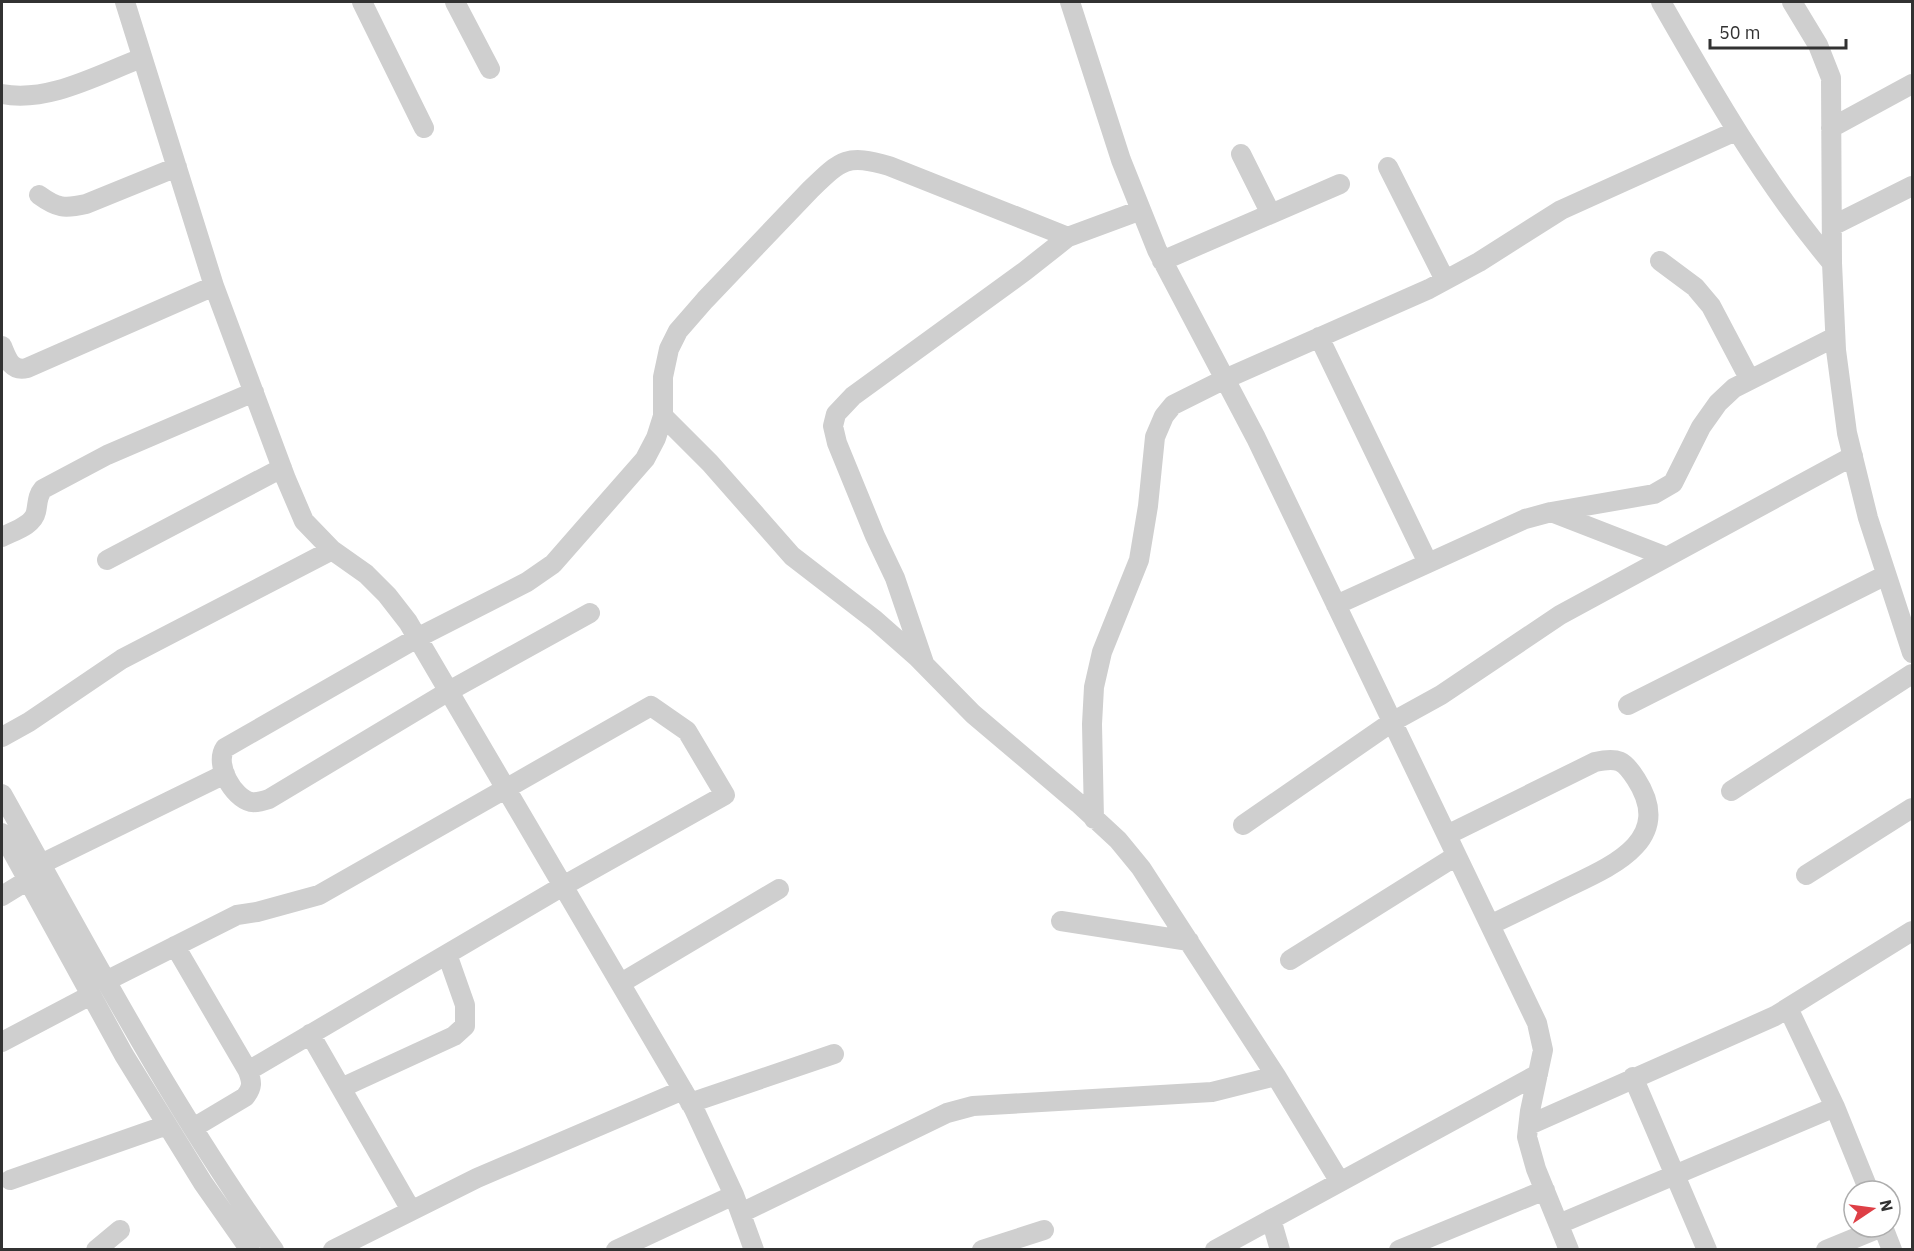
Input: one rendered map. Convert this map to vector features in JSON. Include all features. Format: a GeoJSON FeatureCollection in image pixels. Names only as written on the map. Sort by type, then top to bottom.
{"type":"FeatureCollection","features":[{"type":"Feature","properties":{"kind":"street"},"geometry":{"type":"LineString","coordinates":[[125,2],[214,286],[304,521],[332,549],[366,574],[387,595],[417,638],[686,1096],[738,1204],[746,1247]]}},
{"type":"Feature","properties":{"kind":"street"},"geometry":{"type":"LineString","coordinates":[[362,2],[424,128]]}},
{"type":"Feature","properties":{"kind":"street"},"geometry":{"type":"LineString","coordinates":[[455,2],[490,69]]}},
{"type":"Feature","properties":{"kind":"street"},"geometry":{"type":"LineString","coordinates":[[1070,2],[1121,160],[1162,261],[1256,438],[1537,1023],[1543,1050],[1527,1137],[1536,1169],[1569,1250]]}},
{"type":"Feature","properties":{"kind":"street"},"geometry":{"type":"LineString","coordinates":[[1661,2],[1736,131],[1807,234],[1832,263]]}},
{"type":"Feature","properties":{"kind":"street"},"geometry":{"type":"LineString","coordinates":[[1800,4],[1831,78],[1832,263],[1835,337],[1847,433],[1868,519],[1912,653]]}},
{"type":"Feature","properties":{"kind":"street"},"geometry":{"type":"LineString","coordinates":[[2,94],[13,96],[36,94],[63,88],[142,58]]}},
{"type":"Feature","properties":{"kind":"street"},"geometry":{"type":"LineString","coordinates":[[1831,128],[1912,84]]}},
{"type":"Feature","properties":{"kind":"street"},"geometry":{"type":"LineString","coordinates":[[1094,819],[1092,724],[1094,687],[1102,652],[1139,560],[1148,506],[1155,436],[1164,416],[1173,405],[1225,379],[1445,280],[1479,262],[1560,210],[1736,131]]}},
{"type":"Feature","properties":{"kind":"street"},"geometry":{"type":"LineString","coordinates":[[1241,154],[1271,214]]}},
{"type":"Feature","properties":{"kind":"street"},"geometry":{"type":"LineString","coordinates":[[590,613],[449,691],[269,799],[249,802],[238,795],[225,774],[220,761],[221,753],[225,748],[417,638],[527,582],[553,564],[645,459],[656,438],[663,416],[663,377],[669,349],[678,331],[829,171],[845,161],[864,159],[889,166],[1068,237]]}},
{"type":"Feature","properties":{"kind":"street"},"geometry":{"type":"LineString","coordinates":[[39,195],[54,206],[70,208],[86,204],[177,167]]}},
{"type":"Feature","properties":{"kind":"street"},"geometry":{"type":"LineString","coordinates":[[1388,167],[1445,280]]}},
{"type":"Feature","properties":{"kind":"street"},"geometry":{"type":"LineString","coordinates":[[1162,261],[1340,184]]}},
{"type":"Feature","properties":{"kind":"street"},"geometry":{"type":"LineString","coordinates":[[1832,226],[1912,186]]}},
{"type":"Feature","properties":{"kind":"street"},"geometry":{"type":"LineString","coordinates":[[925,666],[895,578],[837,443],[833,426],[836,414],[853,396],[1068,237],[1141,210]]}},
{"type":"Feature","properties":{"kind":"street"},"geometry":{"type":"LineString","coordinates":[[1660,261],[1695,287],[1711,306],[1750,380]]}},
{"type":"Feature","properties":{"kind":"street"},"geometry":{"type":"LineString","coordinates":[[2,346],[14,367],[21,370],[214,286]]}},
{"type":"Feature","properties":{"kind":"street"},"geometry":{"type":"LineString","coordinates":[[1336,605],[1525,519],[1551,512],[1654,494],[1673,483],[1701,427],[1718,403],[1734,388],[1835,337]]}},
{"type":"Feature","properties":{"kind":"street"},"geometry":{"type":"LineString","coordinates":[[1318,338],[1428,563]]}},
{"type":"Feature","properties":{"kind":"street"},"geometry":{"type":"LineString","coordinates":[[2,537],[31,522],[36,515],[39,494],[43,489],[107,455],[254,392]]}},
{"type":"Feature","properties":{"kind":"street"},"geometry":{"type":"LineString","coordinates":[[663,416],[710,463],[792,556],[875,620],[973,714],[1118,840],[1141,868],[1276,1076],[1340,1182]]}},
{"type":"Feature","properties":{"kind":"street"},"geometry":{"type":"LineString","coordinates":[[1243,825],[1392,722],[1442,695],[1560,615],[1853,456]]}},
{"type":"Feature","properties":{"kind":"street"},"geometry":{"type":"LineString","coordinates":[[107,560],[282,468]]}},
{"type":"Feature","properties":{"kind":"street"},"geometry":{"type":"LineString","coordinates":[[1551,512],[1667,557]]}},
{"type":"Feature","properties":{"kind":"street"},"geometry":{"type":"LineString","coordinates":[[2,736],[29,722],[122,659],[332,549]]}},
{"type":"Feature","properties":{"kind":"street"},"geometry":{"type":"LineString","coordinates":[[1628,705],[1886,575]]}},
{"type":"Feature","properties":{"kind":"street"},"geometry":{"type":"LineString","coordinates":[[1731,791],[1912,674]]}},
{"type":"Feature","properties":{"kind":"street"},"geometry":{"type":"LineString","coordinates":[[106,981],[237,915],[256,912],[319,894],[651,706],[687,731],[725,795],[563,886],[248,1071]]}},
{"type":"Feature","properties":{"kind":"street"},"geometry":{"type":"LineString","coordinates":[[1447,835],[1595,762],[1611,758],[1625,763],[1638,782],[1650,815],[1644,834],[1630,853],[1606,869],[1490,925]]}},
{"type":"Feature","properties":{"kind":"street"},"geometry":{"type":"LineString","coordinates":[[41,864],[225,774]]}},
{"type":"Feature","properties":{"kind":"street"},"geometry":{"type":"LineString","coordinates":[[2,794],[106,981],[193,1128],[230,1189],[274,1250]]}},
{"type":"Feature","properties":{"kind":"street"},"geometry":{"type":"LineString","coordinates":[[1806,875],[1912,808]]}},
{"type":"Feature","properties":{"kind":"street"},"geometry":{"type":"LineString","coordinates":[[2,833],[124,1055],[203,1183],[250,1250]]}},
{"type":"Feature","properties":{"kind":"street"},"geometry":{"type":"LineString","coordinates":[[1290,960],[1456,856]]}},
{"type":"Feature","properties":{"kind":"street"},"geometry":{"type":"LineString","coordinates":[[2,896],[28,880]]}},
{"type":"Feature","properties":{"kind":"street"},"geometry":{"type":"LineString","coordinates":[[621,983],[779,890]]}},
{"type":"Feature","properties":{"kind":"street"},"geometry":{"type":"LineString","coordinates":[[1061,921],[1189,942]]}},
{"type":"Feature","properties":{"kind":"street"},"geometry":{"type":"LineString","coordinates":[[1529,1125],[1775,1016],[1912,931]]}},
{"type":"Feature","properties":{"kind":"street"},"geometry":{"type":"LineString","coordinates":[[175,946],[248,1071],[252,1082],[245,1096],[193,1128]]}},
{"type":"Feature","properties":{"kind":"street"},"geometry":{"type":"LineString","coordinates":[[341,1088],[454,1036],[465,1026],[465,1005],[447,954]]}},
{"type":"Feature","properties":{"kind":"street"},"geometry":{"type":"LineString","coordinates":[[2,1042],[91,995]]}},
{"type":"Feature","properties":{"kind":"street"},"geometry":{"type":"LineString","coordinates":[[1788,1008],[1835,1107],[1864,1179]]}},
{"type":"Feature","properties":{"kind":"street"},"geometry":{"type":"LineString","coordinates":[[310,1034],[411,1210]]}},
{"type":"Feature","properties":{"kind":"street"},"geometry":{"type":"LineString","coordinates":[[333,1250],[477,1178],[686,1096],[834,1054]]}},
{"type":"Feature","properties":{"kind":"street"},"geometry":{"type":"LineString","coordinates":[[1215,1250],[1538,1074]]}},
{"type":"Feature","properties":{"kind":"street"},"geometry":{"type":"LineString","coordinates":[[616,1250],[738,1204],[946,1113],[973,1106],[1212,1092],[1276,1076]]}},
{"type":"Feature","properties":{"kind":"street"},"geometry":{"type":"LineString","coordinates":[[1633,1077],[1707,1250]]}},
{"type":"Feature","properties":{"kind":"street"},"geometry":{"type":"LineString","coordinates":[[1559,1224],[1835,1107]]}},
{"type":"Feature","properties":{"kind":"street"},"geometry":{"type":"LineString","coordinates":[[10,1180],[167,1125]]}},
{"type":"Feature","properties":{"kind":"street"},"geometry":{"type":"LineString","coordinates":[[1399,1250],[1545,1190]]}},
{"type":"Feature","properties":{"kind":"street"},"geometry":{"type":"LineString","coordinates":[[1271,1219],[1280,1250]]}},
{"type":"Feature","properties":{"kind":"street"},"geometry":{"type":"LineString","coordinates":[[96,1250],[120,1230]]}},
{"type":"Feature","properties":{"kind":"street"},"geometry":{"type":"LineString","coordinates":[[982,1250],[1044,1230]]}},
{"type":"Feature","properties":{"kind":"street"},"geometry":{"type":"LineString","coordinates":[[1826,1250],[1853,1239]]}}]}
